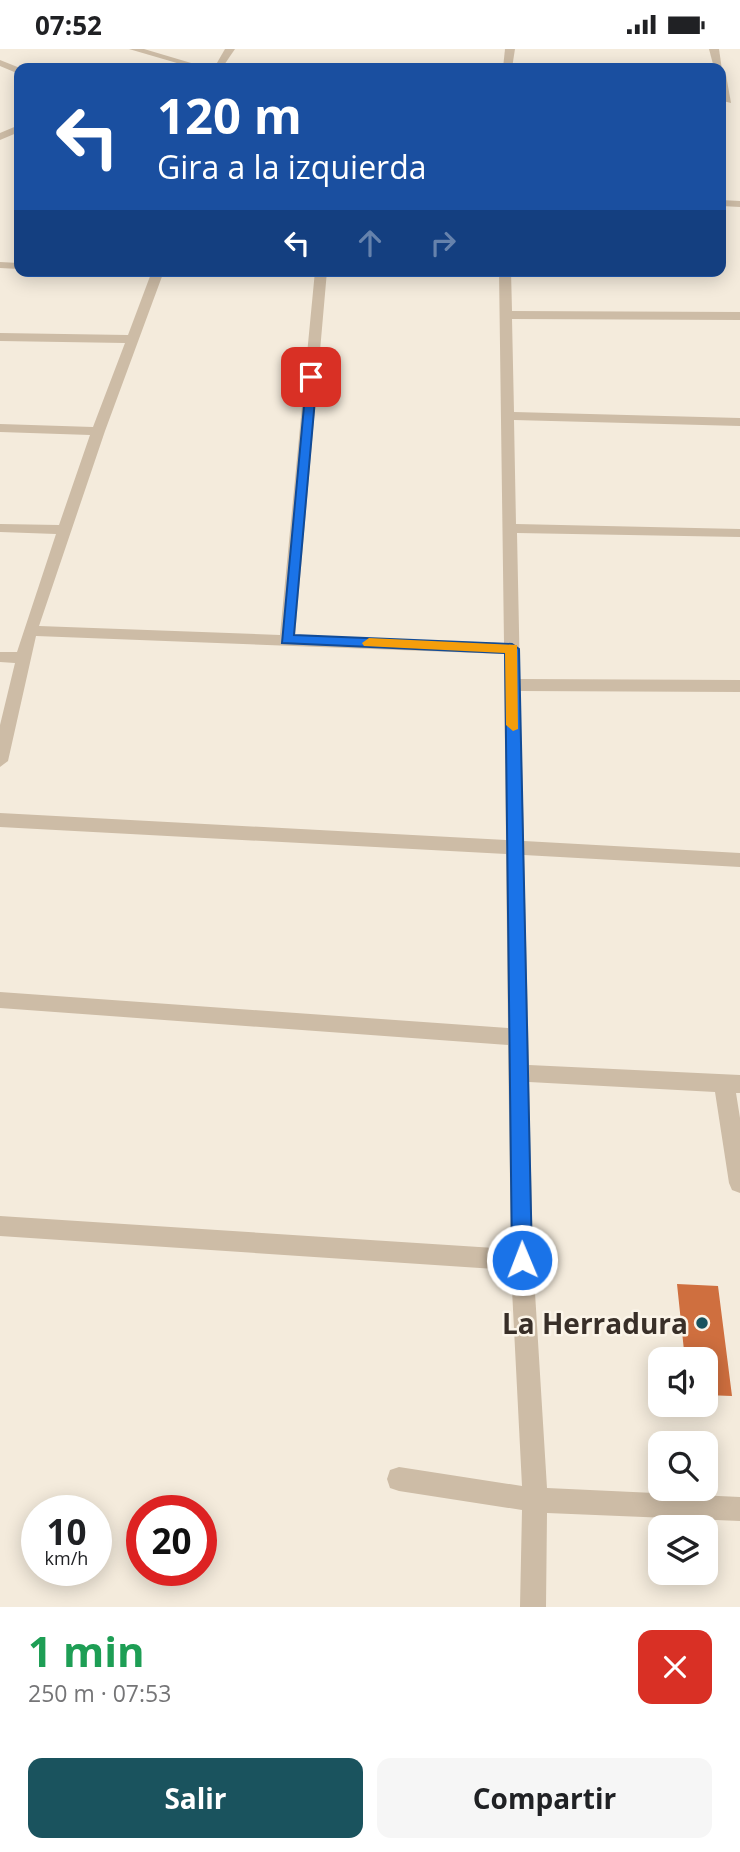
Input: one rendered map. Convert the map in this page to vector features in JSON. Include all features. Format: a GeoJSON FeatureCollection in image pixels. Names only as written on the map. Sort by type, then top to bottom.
{"type":"FeatureCollection","features":[{"type":"Feature","properties":{"kind":"street"},"geometry":{"type":"LineString","coordinates":[[134,49],[180,63]]}},
{"type":"Feature","properties":{"kind":"street"},"geometry":{"type":"LineString","coordinates":[[154,63],[162,59]]}},
{"type":"Feature","properties":{"kind":"street"},"geometry":{"type":"LineString","coordinates":[[0,761],[30,631],[97,431],[156,277]]}},
{"type":"Feature","properties":{"kind":"street"},"geometry":{"type":"LineString","coordinates":[[286,640],[320,277]]}},
{"type":"Feature","properties":{"kind":"street"},"geometry":{"type":"LineString","coordinates":[[505,277],[522,1260],[535,1500],[533,1607]]}},
{"type":"Feature","properties":{"kind":"street"},"geometry":{"type":"LineString","coordinates":[[506,315],[740,316]]}},
{"type":"Feature","properties":{"kind":"street"},"geometry":{"type":"LineString","coordinates":[[0,337],[132,339]]}},
{"type":"Feature","properties":{"kind":"street"},"geometry":{"type":"LineString","coordinates":[[508,416],[740,422]]}},
{"type":"Feature","properties":{"kind":"street"},"geometry":{"type":"LineString","coordinates":[[0,428],[97,431]]}},
{"type":"Feature","properties":{"kind":"street"},"geometry":{"type":"LineString","coordinates":[[0,528],[65,530]]}},
{"type":"Feature","properties":{"kind":"street"},"geometry":{"type":"LineString","coordinates":[[510,529],[740,533]]}},
{"type":"Feature","properties":{"kind":"street"},"geometry":{"type":"LineString","coordinates":[[30,631],[512,649]]}},
{"type":"Feature","properties":{"kind":"street"},"geometry":{"type":"LineString","coordinates":[[0,657],[22,658]]}},
{"type":"Feature","properties":{"kind":"street"},"geometry":{"type":"LineString","coordinates":[[512,685],[740,686]]}},
{"type":"Feature","properties":{"kind":"street"},"geometry":{"type":"LineString","coordinates":[[0,820],[516,850],[740,860]]}},
{"type":"Feature","properties":{"kind":"street"},"geometry":{"type":"LineString","coordinates":[[0,1000],[518,1037]]}},
{"type":"Feature","properties":{"kind":"street"},"geometry":{"type":"LineString","coordinates":[[519,1073],[732,1084],[740,1184]]}},
{"type":"Feature","properties":{"kind":"street"},"geometry":{"type":"LineString","coordinates":[[0,1226],[522,1260]]}},
{"type":"Feature","properties":{"kind":"street"},"geometry":{"type":"LineString","coordinates":[[399,1479],[535,1500],[740,1509]]}},
{"type":"Feature","properties":{"kind":"building","name":"La Herradura"},"geometry":{"type":"Polygon","coordinates":[[[677,1284],[718,1286],[732,1396],[718,1395],[718,1347],[684,1347],[677,1284]]]}},
{"type":"Feature","properties":{"kind":"slow traffic"},"geometry":{"type":"LineString","coordinates":[[369,643],[512,649],[513,725]]}},
{"type":"Feature","properties":{"kind":"place","name":"La Herradura"},"geometry":{"type":"Point","coordinates":[702,1323]}},
{"type":"Feature","properties":{"kind":"route"},"geometry":{"type":"LineString","coordinates":[[311,377],[286,640],[512,649],[522,1260]]}}]}
